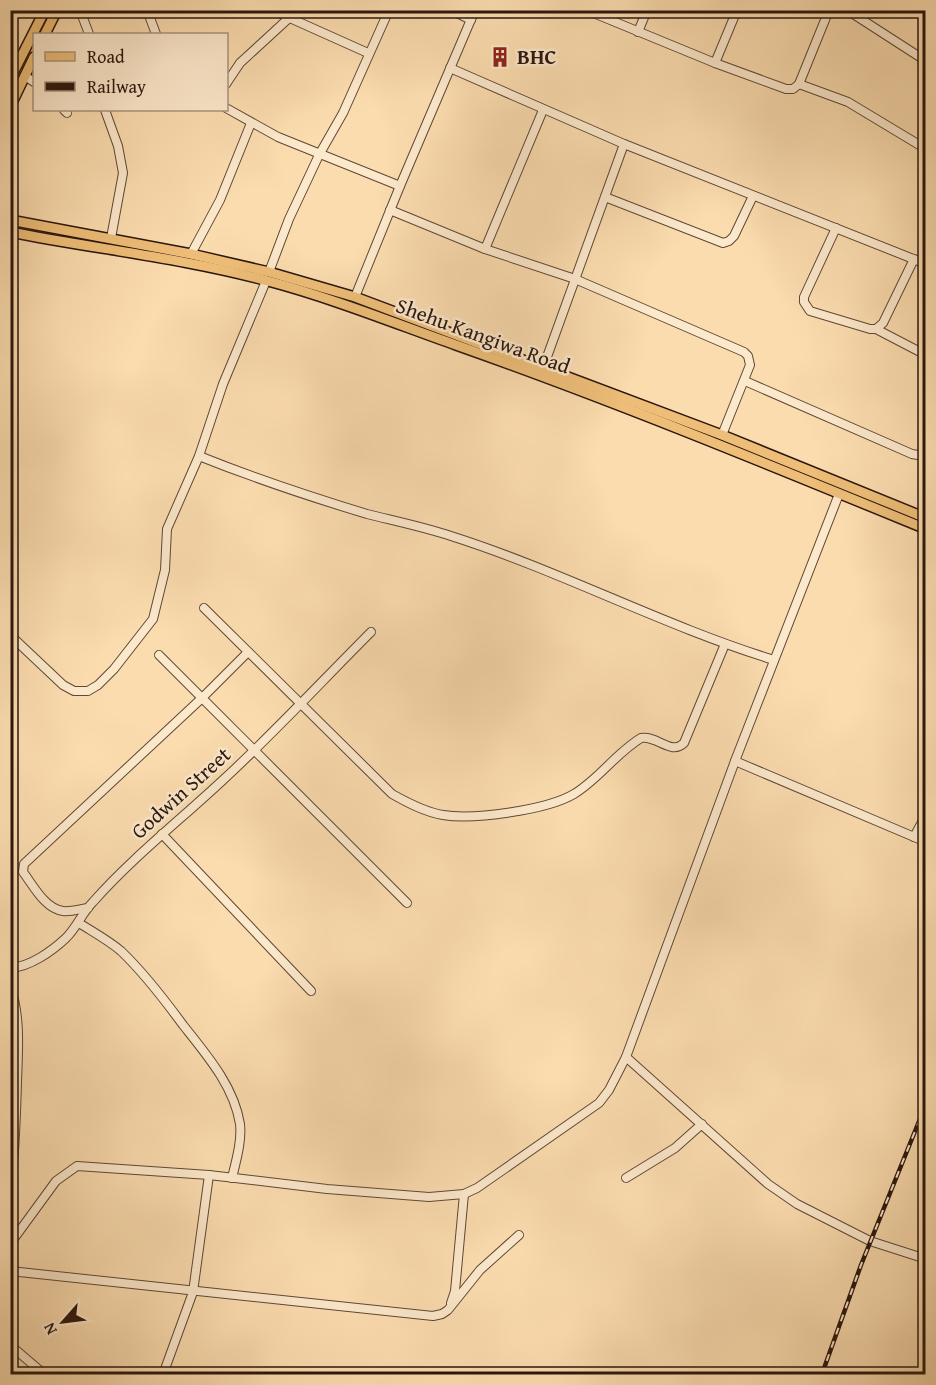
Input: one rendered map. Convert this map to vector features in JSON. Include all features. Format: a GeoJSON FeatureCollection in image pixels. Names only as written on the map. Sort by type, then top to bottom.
{"type":"FeatureCollection","features":[{"type":"Feature","properties":{"kind":"main road"},"geometry":{"type":"LineString","coordinates":[[33,33],[45,10]]}},
{"type":"Feature","properties":{"kind":"main road"},"geometry":{"type":"LineString","coordinates":[[46,33],[57,10]]}},
{"type":"Feature","properties":{"kind":"main road"},"geometry":{"type":"LineString","coordinates":[[10,79],[33,34]]}},
{"type":"Feature","properties":{"kind":"main road"},"geometry":{"type":"LineString","coordinates":[[10,107],[33,59]]}},
{"type":"Feature","properties":{"kind":"main road","name":"Shehu Kangiwa Road"},"geometry":{"type":"LineString","coordinates":[[10,220],[191,254],[268,276],[356,297],[722,435],[926,518]]}},
{"type":"Feature","properties":{"kind":"main road","name":"Shehu Kangiwa Road"},"geometry":{"type":"LineString","coordinates":[[10,232],[268,276],[540,375],[718,444],[926,529]]}},
{"type":"Feature","properties":{"kind":"street"},"geometry":{"type":"LineString","coordinates":[[80,10],[89,33]]}},
{"type":"Feature","properties":{"kind":"street"},"geometry":{"type":"LineString","coordinates":[[147,10],[156,33]]}},
{"type":"Feature","properties":{"kind":"street"},"geometry":{"type":"LineString","coordinates":[[272,10],[368,53]]}},
{"type":"Feature","properties":{"kind":"street"},"geometry":{"type":"LineString","coordinates":[[10,635],[44,668],[69,688],[74,691],[88,691],[98,685],[114,669],[153,619],[165,570],[167,529],[199,456],[223,384],[290,219],[319,154],[343,113],[389,10]]}},
{"type":"Feature","properties":{"kind":"street"},"geometry":{"type":"LineString","coordinates":[[451,10],[471,20]]}},
{"type":"Feature","properties":{"kind":"street"},"geometry":{"type":"LineString","coordinates":[[356,297],[390,210],[475,10]]}},
{"type":"Feature","properties":{"kind":"street"},"geometry":{"type":"LineString","coordinates":[[586,10],[715,63],[786,89],[793,89],[799,84],[829,10]]}},
{"type":"Feature","properties":{"kind":"street"},"geometry":{"type":"LineString","coordinates":[[638,32],[647,10]]}},
{"type":"Feature","properties":{"kind":"street"},"geometry":{"type":"LineString","coordinates":[[715,63],[737,10]]}},
{"type":"Feature","properties":{"kind":"street"},"geometry":{"type":"LineString","coordinates":[[847,10],[926,61]]}},
{"type":"Feature","properties":{"kind":"street"},"geometry":{"type":"LineString","coordinates":[[228,81],[240,63],[289,18]]}},
{"type":"Feature","properties":{"kind":"street"},"geometry":{"type":"LineString","coordinates":[[450,68],[624,144],[926,264]]}},
{"type":"Feature","properties":{"kind":"street"},"geometry":{"type":"LineString","coordinates":[[25,76],[33,81]]}},
{"type":"Feature","properties":{"kind":"street"},"geometry":{"type":"LineString","coordinates":[[799,84],[848,102],[926,149]]}},
{"type":"Feature","properties":{"kind":"street"},"geometry":{"type":"LineString","coordinates":[[228,109],[278,137],[400,186]]}},
{"type":"Feature","properties":{"kind":"street"},"geometry":{"type":"LineString","coordinates":[[485,249],[543,110]]}},
{"type":"Feature","properties":{"kind":"street"},"geometry":{"type":"LineString","coordinates":[[105,111],[118,146],[123,173],[111,238]]}},
{"type":"Feature","properties":{"kind":"street"},"geometry":{"type":"LineString","coordinates":[[191,254],[220,200],[251,123]]}},
{"type":"Feature","properties":{"kind":"street"},"geometry":{"type":"LineString","coordinates":[[543,368],[624,144]]}},
{"type":"Feature","properties":{"kind":"street"},"geometry":{"type":"LineString","coordinates":[[605,197],[723,243],[734,236],[753,195]]}},
{"type":"Feature","properties":{"kind":"street"},"geometry":{"type":"LineString","coordinates":[[390,210],[485,249],[575,279],[744,352],[750,360],[745,381],[722,435]]}},
{"type":"Feature","properties":{"kind":"street"},"geometry":{"type":"LineString","coordinates":[[836,228],[804,297],[804,302],[810,311],[876,329],[926,355]]}},
{"type":"Feature","properties":{"kind":"street"},"geometry":{"type":"LineString","coordinates":[[876,329],[883,323],[914,259]]}},
{"type":"Feature","properties":{"kind":"street"},"geometry":{"type":"LineString","coordinates":[[745,381],[912,454],[918,455],[926,451]]}},
{"type":"Feature","properties":{"kind":"street"},"geometry":{"type":"LineString","coordinates":[[199,456],[326,501],[451,536],[725,644],[774,660]]}},
{"type":"Feature","properties":{"kind":"street"},"geometry":{"type":"LineString","coordinates":[[10,1244],[56,1181],[77,1166],[209,1175],[327,1189],[429,1197],[464,1194],[477,1188],[599,1103],[609,1090],[626,1057],[735,761],[839,494]]}},
{"type":"Feature","properties":{"kind":"street"},"geometry":{"type":"LineString","coordinates":[[204,608],[392,794],[407,803],[445,815],[504,813],[532,809],[574,794],[641,738],[648,737],[674,749],[679,748],[684,743],[725,644]]}},
{"type":"Feature","properties":{"kind":"street","name":"Godwin Street"},"geometry":{"type":"LineString","coordinates":[[10,968],[27,964],[47,953],[65,939],[87,908],[162,834],[255,749],[371,632]]}},
{"type":"Feature","properties":{"kind":"street"},"geometry":{"type":"LineString","coordinates":[[87,908],[62,911],[51,906],[23,872],[24,864],[248,652]]}},
{"type":"Feature","properties":{"kind":"street"},"geometry":{"type":"LineString","coordinates":[[159,655],[407,903]]}},
{"type":"Feature","properties":{"kind":"street"},"geometry":{"type":"LineString","coordinates":[[735,761],[926,842]]}},
{"type":"Feature","properties":{"kind":"street"},"geometry":{"type":"LineString","coordinates":[[914,837],[926,815]]}},
{"type":"Feature","properties":{"kind":"street"},"geometry":{"type":"LineString","coordinates":[[162,834],[311,991]]}},
{"type":"Feature","properties":{"kind":"street"},"geometry":{"type":"LineString","coordinates":[[78,923],[120,950],[160,993],[226,1085],[240,1125],[239,1147],[232,1178]]}},
{"type":"Feature","properties":{"kind":"street"},"geometry":{"type":"LineString","coordinates":[[10,986],[16,1007],[18,1048],[15,1153],[10,1193]]}},
{"type":"Feature","properties":{"kind":"street"},"geometry":{"type":"LineString","coordinates":[[626,1057],[768,1184],[797,1204],[870,1241],[926,1259]]}},
{"type":"Feature","properties":{"kind":"street"},"geometry":{"type":"LineString","coordinates":[[626,1178],[675,1148],[702,1124]]}},
{"type":"Feature","properties":{"kind":"street"},"geometry":{"type":"LineString","coordinates":[[171,1374],[165,1369],[193,1292],[209,1175]]}},
{"type":"Feature","properties":{"kind":"street"},"geometry":{"type":"LineString","coordinates":[[448,1310],[455,1291],[464,1194]]}},
{"type":"Feature","properties":{"kind":"street"},"geometry":{"type":"LineString","coordinates":[[10,1271],[433,1316],[448,1310],[480,1270],[519,1234]]}},
{"type":"Feature","properties":{"kind":"street"},"geometry":{"type":"LineString","coordinates":[[10,1345],[44,1374]]}},
{"type":"Feature","properties":{"kind":"railway"},"geometry":{"type":"LineString","coordinates":[[822,1374],[861,1265],[926,1104]]}},
{"type":"Feature","properties":{"kind":"place","name":"BHC"},"geometry":{"type":"Point","coordinates":[500,57]}}]}
